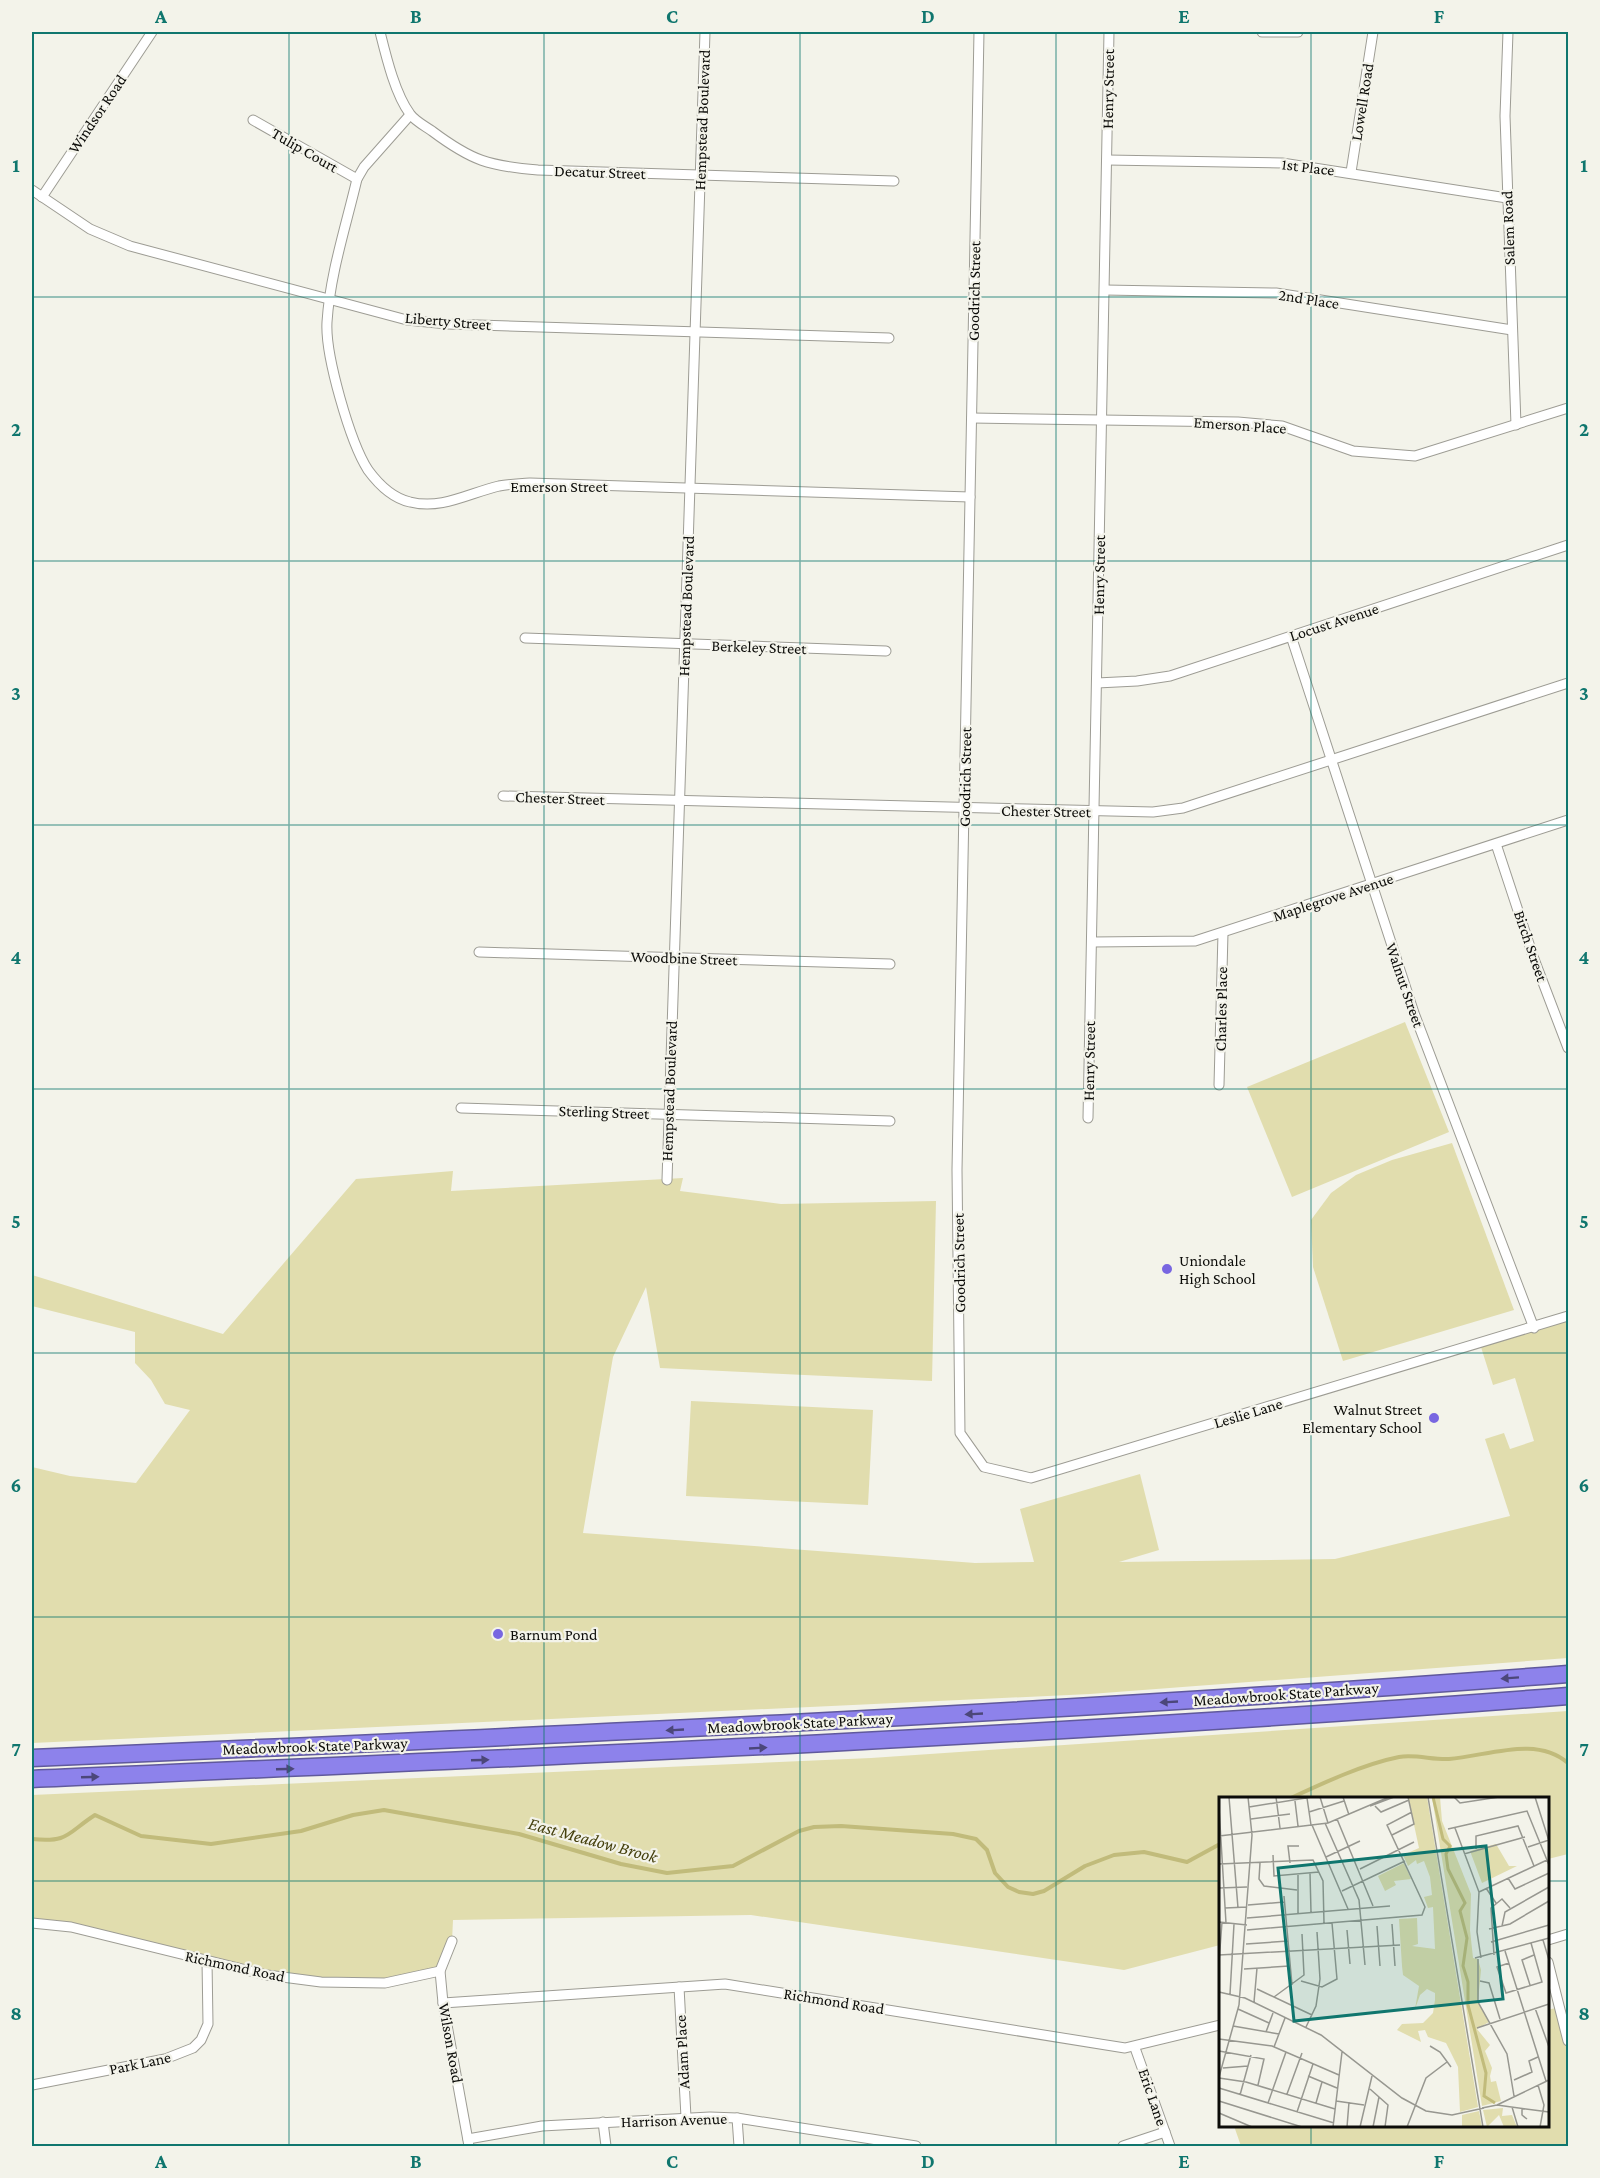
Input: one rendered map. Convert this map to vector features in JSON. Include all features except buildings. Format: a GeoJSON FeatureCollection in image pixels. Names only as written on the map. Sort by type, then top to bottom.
{"type":"FeatureCollection","features":[{"type":"Feature","properties":{"kind":"highway","name":"Meadowbrook State Parkway"},"geometry":{"type":"LineString","coordinates":[[32,1758],[879,1719],[1326,1692],[1569,1674]]}},
{"type":"Feature","properties":{"kind":"highway","name":"Meadowbrook State Parkway"},"geometry":{"type":"LineString","coordinates":[[32,1779],[876,1742],[1221,1721],[1569,1696]]}},
{"type":"Feature","properties":{"kind":"street","name":"Windsor Road"},"geometry":{"type":"LineString","coordinates":[[42,197],[152,32]]}},
{"type":"Feature","properties":{"kind":"street"},"geometry":{"type":"LineString","coordinates":[[380,32],[387,59],[410,115]]}},
{"type":"Feature","properties":{"kind":"street","name":"Hempstead Boulevard"},"geometry":{"type":"LineString","coordinates":[[667,1180],[705,32]]}},
{"type":"Feature","properties":{"kind":"street","name":"Goodrich Street"},"geometry":{"type":"LineString","coordinates":[[979,32],[957,1170],[960,1433],[984,1467],[1031,1478]]}},
{"type":"Feature","properties":{"kind":"street","name":"Henry Street"},"geometry":{"type":"LineString","coordinates":[[1088,1118],[1109,32]]}},
{"type":"Feature","properties":{"kind":"street"},"geometry":{"type":"LineString","coordinates":[[1262,32],[1298,32]]}},
{"type":"Feature","properties":{"kind":"street","name":"Lowell Road"},"geometry":{"type":"LineString","coordinates":[[1351,172],[1373,32]]}},
{"type":"Feature","properties":{"kind":"street","name":"Salem Road"},"geometry":{"type":"LineString","coordinates":[[1508,32],[1505,116],[1516,425]]}},
{"type":"Feature","properties":{"kind":"street","name":"Decatur Street"},"geometry":{"type":"LineString","coordinates":[[410,115],[460,153],[495,165],[538,170],[894,182]]}},
{"type":"Feature","properties":{"kind":"street","name":"Emerson Street"},"geometry":{"type":"LineString","coordinates":[[410,115],[364,167],[357,179],[329,300],[327,324],[330,360],[345,410],[368,468],[384,489],[410,502],[433,505],[498,486],[530,483],[970,497]]}},
{"type":"Feature","properties":{"kind":"street","name":"Tulip Court"},"geometry":{"type":"LineString","coordinates":[[253,120],[357,179]]}},
{"type":"Feature","properties":{"kind":"street","name":"1st Place"},"geometry":{"type":"LineString","coordinates":[[1107,160],[1282,163],[1507,198]]}},
{"type":"Feature","properties":{"kind":"street","name":"Liberty Street"},"geometry":{"type":"LineString","coordinates":[[32,190],[90,229],[130,246],[407,320],[447,324],[889,338]]}},
{"type":"Feature","properties":{"kind":"street","name":"2nd Place"},"geometry":{"type":"LineString","coordinates":[[1105,290],[1275,293],[1512,330]]}},
{"type":"Feature","properties":{"kind":"street","name":"Emerson Place"},"geometry":{"type":"LineString","coordinates":[[972,418],[1238,422],[1282,426],[1353,451],[1395,456],[1434,452],[1569,408]]}},
{"type":"Feature","properties":{"kind":"street","name":"Locust Avenue"},"geometry":{"type":"LineString","coordinates":[[1097,683],[1137,681],[1170,676],[1569,545]]}},
{"type":"Feature","properties":{"kind":"street","name":"Walnut Street"},"geometry":{"type":"LineString","coordinates":[[1291,636],[1414,1013],[1534,1328]]}},
{"type":"Feature","properties":{"kind":"street","name":"Berkeley Street"},"geometry":{"type":"LineString","coordinates":[[525,638],[886,651]]}},
{"type":"Feature","properties":{"kind":"street","name":"Chester Street"},"geometry":{"type":"LineString","coordinates":[[503,796],[1154,812],[1183,808],[1569,683]]}},
{"type":"Feature","properties":{"kind":"street","name":"Maplegrove Avenue"},"geometry":{"type":"LineString","coordinates":[[1092,942],[1178,943],[1195,941],[1569,820]]}},
{"type":"Feature","properties":{"kind":"street","name":"Birch Street"},"geometry":{"type":"LineString","coordinates":[[1496,844],[1534,959],[1569,1048]]}},
{"type":"Feature","properties":{"kind":"street","name":"Charles Place"},"geometry":{"type":"LineString","coordinates":[[1220,1085],[1223,933]]}},
{"type":"Feature","properties":{"kind":"street","name":"Woodbine Street"},"geometry":{"type":"LineString","coordinates":[[479,952],[890,964]]}},
{"type":"Feature","properties":{"kind":"street","name":"Sterling Street"},"geometry":{"type":"LineString","coordinates":[[461,1108],[890,1121]]}},
{"type":"Feature","properties":{"kind":"street","name":"Leslie Lane"},"geometry":{"type":"LineString","coordinates":[[1031,1478],[1569,1316]]}},
{"type":"Feature","properties":{"kind":"street","name":"Richmond Road"},"geometry":{"type":"LineString","coordinates":[[32,1923],[71,1928],[267,1975],[321,1982],[385,1983],[440,1971]]}},
{"type":"Feature","properties":{"kind":"street"},"geometry":{"type":"LineString","coordinates":[[1549,1940],[1569,1934]]}},
{"type":"Feature","properties":{"kind":"street","name":"Wilson Road"},"geometry":{"type":"LineString","coordinates":[[452,1941],[440,1971],[443,2003],[468,2143]]}},
{"type":"Feature","properties":{"kind":"street","name":"Park Lane"},"geometry":{"type":"LineString","coordinates":[[32,2085],[165,2058],[193,2048],[201,2040],[208,2024],[207,1960]]}},
{"type":"Feature","properties":{"kind":"street"},"geometry":{"type":"LineString","coordinates":[[1549,1966],[1569,2041]]}},
{"type":"Feature","properties":{"kind":"street","name":"Richmond Road"},"geometry":{"type":"LineString","coordinates":[[443,2003],[725,1984],[1115,2047],[1135,2048],[1219,2026]]}},
{"type":"Feature","properties":{"kind":"street","name":"Adam Place"},"geometry":{"type":"LineString","coordinates":[[679,1987],[686,2117]]}},
{"type":"Feature","properties":{"kind":"street","name":"Eric Lane"},"geometry":{"type":"LineString","coordinates":[[1135,2048],[1170,2146]]}},
{"type":"Feature","properties":{"kind":"street","name":"Harrison Avenue"},"geometry":{"type":"LineString","coordinates":[[468,2143],[542,2126],[686,2117],[737,2118],[916,2146]]}},
{"type":"Feature","properties":{"kind":"street"},"geometry":{"type":"LineString","coordinates":[[737,2118],[739,2146]]}},
{"type":"Feature","properties":{"kind":"street"},"geometry":{"type":"LineString","coordinates":[[603,2122],[606,2146]]}},
{"type":"Feature","properties":{"kind":"street"},"geometry":{"type":"LineString","coordinates":[[1123,2146],[1165,2132]]}},
{"type":"Feature","properties":{"kind":"shaded area"},"geometry":{"type":"Polygon","coordinates":[[[1405,1022],[1449,1132],[1292,1197],[1247,1087],[1405,1022]]]}},
{"type":"Feature","properties":{"kind":"shaded area"},"geometry":{"type":"Polygon","coordinates":[[[1452,1143],[1514,1310],[1343,1361],[1313,1267],[1311,1220],[1331,1193],[1356,1175],[1392,1160],[1452,1143]]]}},
{"type":"Feature","properties":{"kind":"shaded area"},"geometry":{"type":"Polygon","coordinates":[[[453,1171],[451,1191],[683,1178],[680,1191],[781,1204],[936,1201],[932,1381],[660,1368],[646,1287],[613,1357],[583,1533],[975,1563],[1034,1562],[1020,1509],[1140,1474],[1159,1550],[1119,1562],[1335,1559],[1510,1516],[1485,1439],[1504,1433],[1510,1449],[1534,1441],[1515,1378],[1493,1385],[1480,1344],[1568,1316],[1568,1658],[1090,1694],[32,1743],[32,1467],[70,1476],[136,1483],[190,1410],[165,1404],[151,1380],[135,1363],[135,1332],[32,1306],[32,1275],[223,1334],[356,1179],[453,1171]]]}},
{"type":"Feature","properties":{"kind":"shaded area"},"geometry":{"type":"Polygon","coordinates":[[[691,1401],[873,1410],[868,1505],[686,1496],[691,1401]]]}},
{"type":"Feature","properties":{"kind":"shaded area"},"geometry":{"type":"Polygon","coordinates":[[[1568,1711],[1568,1854],[1549,1859],[1549,1797],[1219,1797],[1219,1945],[1124,1970],[751,1915],[453,1920],[452,1941],[440,1971],[400,1981],[321,1982],[32,1923],[32,1795],[871,1758],[1568,1711]]]}},
{"type":"Feature","properties":{"kind":"shaded area"},"geometry":{"type":"Polygon","coordinates":[[[1559,2007],[1568,2041],[1568,2146],[1241,2146],[1234,2127],[1549,2127],[1549,2010],[1559,2007]]]}},
{"type":"Feature","properties":{"kind":"waterway","name":"East Meadow Brook"},"geometry":{"type":"LineString","coordinates":[[1293,1797],[1358,1769],[1399,1757],[1449,1759],[1511,1749],[1527,1749],[1541,1750],[1568,1763]]}},
{"type":"Feature","properties":{"kind":"waterway","name":"East Meadow Brook"},"geometry":{"type":"LineString","coordinates":[[32,1839],[61,1838],[95,1815],[141,1836],[211,1844],[301,1831],[353,1815],[384,1810],[519,1834],[621,1864],[667,1873],[733,1866],[799,1831],[814,1827],[841,1826],[953,1834],[976,1839],[987,1850],[995,1873],[1008,1887],[1019,1892],[1033,1894],[1044,1891],[1085,1866],[1114,1855],[1144,1852],[1187,1862],[1219,1845]]}},
{"type":"Feature","properties":{"kind":"place","name":"Uniondale High School"},"geometry":{"type":"Point","coordinates":[1167,1269]}},
{"type":"Feature","properties":{"kind":"place","name":"Walnut Street Elementary School"},"geometry":{"type":"Point","coordinates":[1434,1418]}},
{"type":"Feature","properties":{"kind":"place","name":"Barnum Pond"},"geometry":{"type":"Point","coordinates":[498,1634]}}]}
